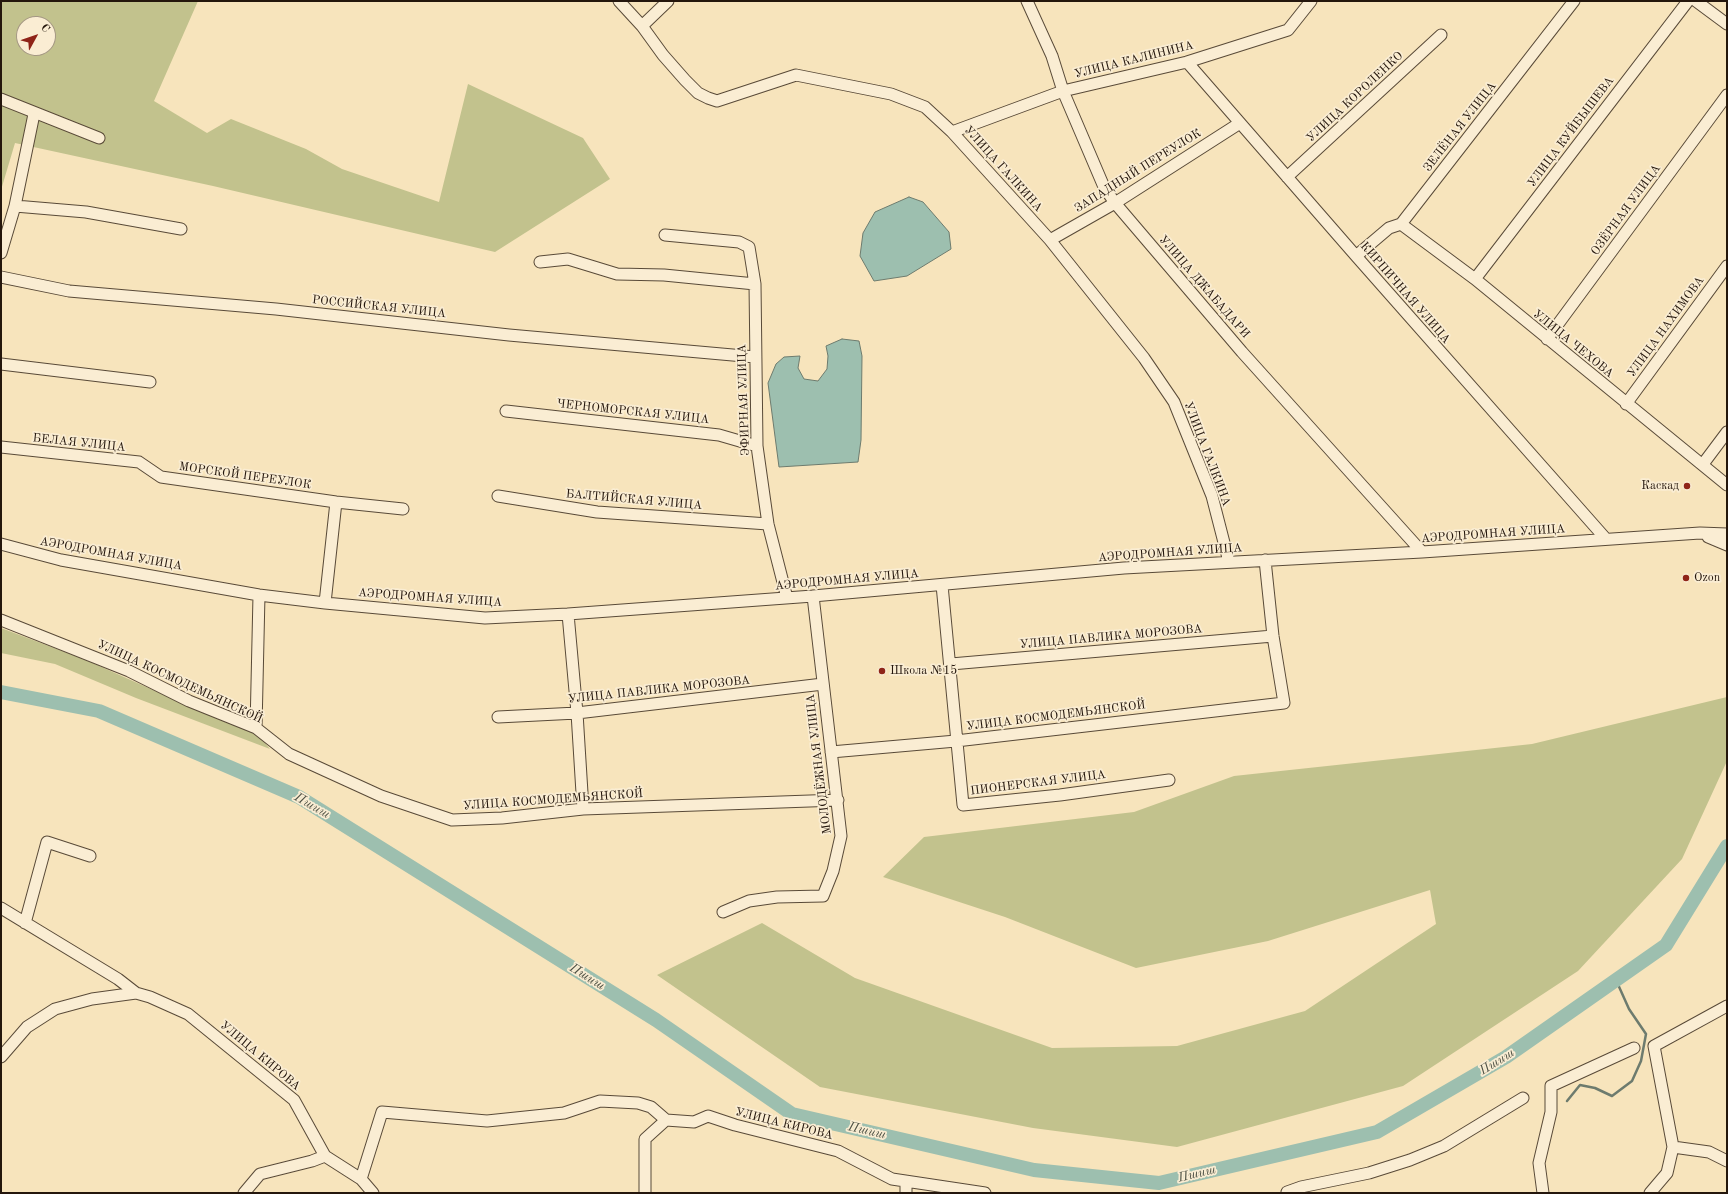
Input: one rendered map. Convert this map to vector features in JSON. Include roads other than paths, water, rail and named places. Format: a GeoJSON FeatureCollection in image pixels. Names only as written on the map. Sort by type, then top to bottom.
{"type":"FeatureCollection","features":[{"type":"Feature","properties":{"kind":"street","name":"УЛИЦА ГАЛКИНА"},"geometry":{"type":"LineString","coordinates":[[619,1],[642,26],[663,55],[685,80],[698,93],[708,98],[717,101],[796,75],[891,94],[924,106],[952,132],[1050,240],[1144,358],[1174,402],[1212,496],[1229,562]]}},
{"type":"Feature","properties":{"kind":"street"},"geometry":{"type":"LineString","coordinates":[[642,26],[668,1]]}},
{"type":"Feature","properties":{"kind":"street","name":"УЛИЦА ДЖАБАДАРИ"},"geometry":{"type":"LineString","coordinates":[[1027,1],[1052,56],[1062,91],[1104,187],[1115,203],[1242,352],[1422,552]]}},
{"type":"Feature","properties":{"kind":"street","name":"УЛИЦА КАЛИНИНА"},"geometry":{"type":"LineString","coordinates":[[952,132],[1062,91],[1187,62],[1288,30],[1312,1]]}},
{"type":"Feature","properties":{"kind":"street","name":"ЗЕЛЁНАЯ УЛИЦА"},"geometry":{"type":"LineString","coordinates":[[1356,256],[1388,228],[1401,224],[1574,1]]}},
{"type":"Feature","properties":{"kind":"street","name":"УЛИЦА КУЙБЫШЕВА"},"geometry":{"type":"LineString","coordinates":[[1475,279],[1688,1]]}},
{"type":"Feature","properties":{"kind":"street"},"geometry":{"type":"LineString","coordinates":[[1696,1],[1727,24]]}},
{"type":"Feature","properties":{"kind":"street","name":"УЛИЦА КОРОЛЕНКО"},"geometry":{"type":"LineString","coordinates":[[1287,177],[1441,35]]}},
{"type":"Feature","properties":{"kind":"street","name":"КИРПИЧНАЯ УЛИЦА"},"geometry":{"type":"LineString","coordinates":[[1187,62],[1606,539]]}},
{"type":"Feature","properties":{"kind":"street","name":"ОЗЁРНАЯ УЛИЦА"},"geometry":{"type":"LineString","coordinates":[[1547,339],[1727,95]]}},
{"type":"Feature","properties":{"kind":"street"},"geometry":{"type":"LineString","coordinates":[[1,99],[34,114],[98,138]]}},
{"type":"Feature","properties":{"kind":"street"},"geometry":{"type":"LineString","coordinates":[[1,253],[15,206],[34,114]]}},
{"type":"Feature","properties":{"kind":"street","name":"ЗАПАДНЫЙ ПЕРЕУЛОК"},"geometry":{"type":"LineString","coordinates":[[1050,240],[1115,203],[1240,123]]}},
{"type":"Feature","properties":{"kind":"street"},"geometry":{"type":"LineString","coordinates":[[15,206],[86,212],[181,229]]}},
{"type":"Feature","properties":{"kind":"street","name":"УЛИЦА ЧЕХОВА"},"geometry":{"type":"LineString","coordinates":[[1401,224],[1475,279],[1626,404],[1703,464],[1727,485]]}},
{"type":"Feature","properties":{"kind":"street","name":"ЭФИРНАЯ УЛИЦА"},"geometry":{"type":"LineString","coordinates":[[665,235],[740,242],[749,247],[755,284],[756,446],[768,524],[787,598]]}},
{"type":"Feature","properties":{"kind":"street"},"geometry":{"type":"LineString","coordinates":[[540,262],[568,259],[617,274],[664,276],[755,284]]}},
{"type":"Feature","properties":{"kind":"street","name":"УЛИЦА НАХИМОВА"},"geometry":{"type":"LineString","coordinates":[[1626,404],[1727,266]]}},
{"type":"Feature","properties":{"kind":"street","name":"РОССИЙСКАЯ УЛИЦА"},"geometry":{"type":"LineString","coordinates":[[1,277],[68,290],[276,309],[509,335],[755,357]]}},
{"type":"Feature","properties":{"kind":"street"},"geometry":{"type":"LineString","coordinates":[[1,364],[150,382]]}},
{"type":"Feature","properties":{"kind":"street","name":"ЧЕРНОМОРСКАЯ УЛИЦА"},"geometry":{"type":"LineString","coordinates":[[506,411],[719,435],[756,446]]}},
{"type":"Feature","properties":{"kind":"street"},"geometry":{"type":"LineString","coordinates":[[1703,464],[1727,432]]}},
{"type":"Feature","properties":{"kind":"street","name":"БЕЛАЯ УЛИЦА"},"geometry":{"type":"LineString","coordinates":[[1,447],[139,462],[152,471]]}},
{"type":"Feature","properties":{"kind":"street","name":"МОРСКОЙ ПЕРЕУЛОК"},"geometry":{"type":"LineString","coordinates":[[152,471],[161,477],[336,502]]}},
{"type":"Feature","properties":{"kind":"street","name":"БАЛТИЙСКАЯ УЛИЦА"},"geometry":{"type":"LineString","coordinates":[[498,496],[597,512],[768,524]]}},
{"type":"Feature","properties":{"kind":"street"},"geometry":{"type":"LineString","coordinates":[[324,603],[336,502],[403,509]]}},
{"type":"Feature","properties":{"kind":"street","name":"АЭРОДРОМНАЯ УЛИЦА"},"geometry":{"type":"LineString","coordinates":[[1700,533],[1727,544]]}},
{"type":"Feature","properties":{"kind":"street","name":"АЭРОДРОМНАЯ УЛИЦА"},"geometry":{"type":"LineString","coordinates":[[1,544],[61,560],[259,594],[324,603],[485,618],[568,614],[813,596],[1124,568],[1422,552],[1700,533],[1727,534]]}},
{"type":"Feature","properties":{"kind":"street"},"geometry":{"type":"LineString","coordinates":[[1265,560],[1273,636]]}},
{"type":"Feature","properties":{"kind":"street","name":"ПИОНЕРСКАЯ УЛИЦА"},"geometry":{"type":"LineString","coordinates":[[942,585],[963,805],[1060,795],[1169,780]]}},
{"type":"Feature","properties":{"kind":"street"},"geometry":{"type":"LineString","coordinates":[[256,728],[259,594]]}},
{"type":"Feature","properties":{"kind":"street","name":"МОЛОДЁЖНАЯ УЛИЦА"},"geometry":{"type":"LineString","coordinates":[[723,912],[749,901],[777,897],[823,896],[833,871],[841,836],[813,596]]}},
{"type":"Feature","properties":{"kind":"street"},"geometry":{"type":"LineString","coordinates":[[568,614],[577,713],[583,809]]}},
{"type":"Feature","properties":{"kind":"street","name":"УЛИЦА КОСМОДЕМЬЯНСКОЙ"},"geometry":{"type":"LineString","coordinates":[[1,620],[129,671],[189,701],[256,728],[289,754],[381,796],[452,820],[502,818],[583,809],[838,800]]}},
{"type":"Feature","properties":{"kind":"street","name":"УЛИЦА ПАВЛИКА МОРОЗОВА"},"geometry":{"type":"LineString","coordinates":[[950,664],[1273,636]]}},
{"type":"Feature","properties":{"kind":"street","name":"УЛИЦА КОСМОДЕМЬЯНСКОЙ"},"geometry":{"type":"LineString","coordinates":[[831,752],[956,741],[1284,703],[1273,636]]}},
{"type":"Feature","properties":{"kind":"street","name":"УЛИЦА ПАВЛИКА МОРОЗОВА"},"geometry":{"type":"LineString","coordinates":[[498,717],[577,713],[823,684]]}},
{"type":"Feature","properties":{"kind":"street"},"geometry":{"type":"LineString","coordinates":[[25,922],[47,842],[90,856]]}},
{"type":"Feature","properties":{"kind":"street","name":"УЛИЦА КИРОВА"},"geometry":{"type":"LineString","coordinates":[[1,908],[118,979],[136,993],[150,997],[188,1014],[294,1100],[325,1156],[361,1179],[373,1193]]}},
{"type":"Feature","properties":{"kind":"street"},"geometry":{"type":"LineString","coordinates":[[1,1057],[27,1028],[55,1009],[92,999],[136,993]]}},
{"type":"Feature","properties":{"kind":"street"},"geometry":{"type":"LineString","coordinates":[[1650,1193],[1667,1173],[1673,1147],[1654,1046],[1727,1006]]}},
{"type":"Feature","properties":{"kind":"street"},"geometry":{"type":"LineString","coordinates":[[1543,1193],[1540,1163],[1550,1112],[1551,1086],[1634,1048]]}},
{"type":"Feature","properties":{"kind":"street"},"geometry":{"type":"LineString","coordinates":[[1287,1192],[1301,1187],[1369,1174],[1410,1160],[1444,1146],[1523,1098]]}},
{"type":"Feature","properties":{"kind":"street"},"geometry":{"type":"LineString","coordinates":[[361,1179],[382,1112],[487,1121],[564,1113],[600,1101],[638,1103],[651,1107],[666,1120],[645,1139],[645,1193]]}},
{"type":"Feature","properties":{"kind":"street","name":"УЛИЦА КИРОВА"},"geometry":{"type":"LineString","coordinates":[[666,1120],[694,1122],[708,1116],[735,1125],[838,1151],[892,1179],[985,1193]]}},
{"type":"Feature","properties":{"kind":"street"},"geometry":{"type":"LineString","coordinates":[[1673,1147],[1709,1152],[1727,1161]]}},
{"type":"Feature","properties":{"kind":"street"},"geometry":{"type":"LineString","coordinates":[[244,1193],[260,1174],[312,1161],[325,1156]]}},
{"type":"Feature","properties":{"kind":"street"},"geometry":{"type":"LineString","coordinates":[[906,1181],[906,1193]]}},
{"type":"Feature","properties":{"kind":"waterway","name":"Пшиш"},"geometry":{"type":"LineString","coordinates":[[1,692],[99,711],[299,797],[656,1020],[792,1114],[1034,1170],[1159,1183],[1377,1132],[1506,1057],[1666,945],[1727,846]]}},
{"type":"Feature","properties":{"kind":"waterway"},"geometry":{"type":"LineString","coordinates":[[1567,1101],[1580,1085],[1595,1088],[1612,1096],[1632,1081],[1641,1061],[1646,1034],[1629,1009],[1616,980]]}},
{"type":"Feature","properties":{"kind":"place","name":"Каскад"},"geometry":{"type":"Point","coordinates":[1687,486]}},
{"type":"Feature","properties":{"kind":"place","name":"Ozon"},"geometry":{"type":"Point","coordinates":[1686,578]}},
{"type":"Feature","properties":{"kind":"place","name":"Школа №15"},"geometry":{"type":"Point","coordinates":[882,671]}}]}
